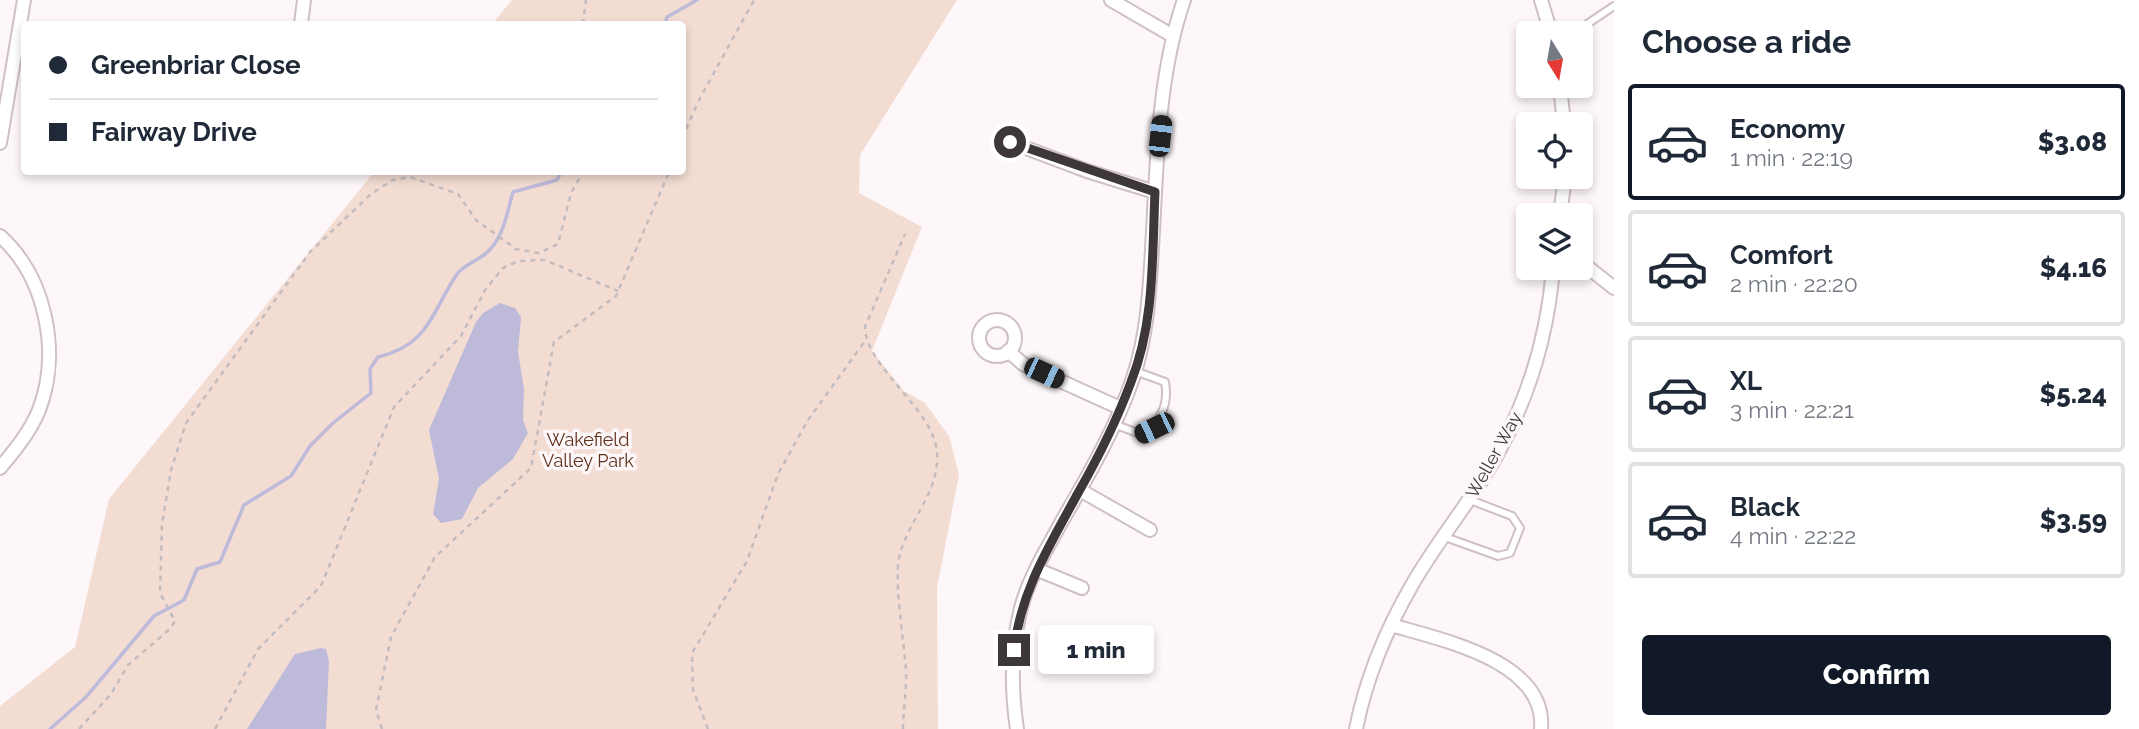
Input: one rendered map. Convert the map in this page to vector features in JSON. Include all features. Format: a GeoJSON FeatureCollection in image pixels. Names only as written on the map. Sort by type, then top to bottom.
{"type":"FeatureCollection","features":[{"type":"Feature","properties":{"kind":"street"},"geometry":{"type":"LineString","coordinates":[[0,143],[24,0]]}},
{"type":"Feature","properties":{"kind":"street"},"geometry":{"type":"LineString","coordinates":[[302,21],[304,0]]}},
{"type":"Feature","properties":{"kind":"street"},"geometry":{"type":"LineString","coordinates":[[1111,0],[1173,36]]}},
{"type":"Feature","properties":{"kind":"street"},"geometry":{"type":"LineString","coordinates":[[1017,729],[1014,650],[1022,605],[1036,569],[1080,490],[1135,371],[1149,305],[1155,192],[1173,36],[1184,0]]}},
{"type":"Feature","properties":{"kind":"street"},"geometry":{"type":"LineString","coordinates":[[1541,0],[1547,21]]}},
{"type":"Feature","properties":{"kind":"street"},"geometry":{"type":"LineString","coordinates":[[1010,142],[1155,192]]}},
{"type":"Feature","properties":{"kind":"street"},"geometry":{"type":"LineString","coordinates":[[0,236],[14,251],[33,284],[45,317],[49,359],[38,410],[14,452],[0,468]]}},
{"type":"Feature","properties":{"kind":"street"},"geometry":{"type":"LineString","coordinates":[[1593,271],[1614,288]]}},
{"type":"Feature","properties":{"kind":"street","name":"Weller Way"},"geometry":{"type":"LineString","coordinates":[[1356,729],[1372,668],[1391,625],[1413,583],[1470,500],[1499,451],[1531,380],[1551,280]]}},
{"type":"Feature","properties":{"kind":"street"},"geometry":{"type":"LineString","coordinates":[[1009,351],[1023,364],[1120,408]]}},
{"type":"Feature","properties":{"kind":"street"},"geometry":{"type":"LineString","coordinates":[[1080,490],[1150,530]]}},
{"type":"Feature","properties":{"kind":"street"},"geometry":{"type":"LineString","coordinates":[[1036,569],[1082,588]]}},
{"type":"Feature","properties":{"kind":"street"},"geometry":{"type":"LineString","coordinates":[[1391,625],[1459,645],[1495,661],[1529,685],[1543,712],[1541,729]]}},
{"type":"Feature","properties":{"kind":"lane"},"geometry":{"type":"LineString","coordinates":[[1592,21],[1614,6]]}},
{"type":"Feature","properties":{"kind":"lane"},"geometry":{"type":"LineString","coordinates":[[1112,424],[1140,435],[1154,428],[1168,398],[1165,382],[1135,371]]}},
{"type":"Feature","properties":{"kind":"lane"},"geometry":{"type":"LineString","coordinates":[[1445,537],[1498,556],[1510,553],[1520,528],[1517,521],[1512,516],[1470,500]]}},
{"type":"Feature","properties":{"kind":"path"},"geometry":{"type":"LineString","coordinates":[[583,21],[586,0]]}},
{"type":"Feature","properties":{"kind":"path"},"geometry":{"type":"LineString","coordinates":[[686,129],[754,0]]}},
{"type":"Feature","properties":{"kind":"path"},"geometry":{"type":"LineString","coordinates":[[79,729],[111,694],[128,665],[176,621],[160,593],[162,524],[171,470],[186,423],[310,252],[371,194],[393,180],[405,178],[415,178],[427,186],[458,194],[476,220],[516,249],[535,252],[552,249],[558,244],[571,193],[581,175]]}},
{"type":"Feature","properties":{"kind":"path"},"geometry":{"type":"LineString","coordinates":[[382,729],[376,710],[391,638],[435,557],[531,468],[554,342],[618,291],[667,175]]}},
{"type":"Feature","properties":{"kind":"path"},"geometry":{"type":"LineString","coordinates":[[903,729],[907,692],[899,561],[908,532],[922,513],[935,479],[938,453],[927,421],[903,396],[865,341],[865,327],[905,234]]}},
{"type":"Feature","properties":{"kind":"path"},"geometry":{"type":"LineString","coordinates":[[535,252],[535,260]]}},
{"type":"Feature","properties":{"kind":"path"},"geometry":{"type":"LineString","coordinates":[[215,729],[258,649],[321,586],[394,407],[461,336],[485,290],[503,268],[518,261],[545,260],[618,291]]}},
{"type":"Feature","properties":{"kind":"path"},"geometry":{"type":"LineString","coordinates":[[708,729],[693,690],[692,653],[747,561],[778,474],[808,420],[865,341]]}},
{"type":"Feature","properties":{"kind":"green space","name":"Wakefield Valley Park"},"geometry":{"type":"Polygon","coordinates":[[[512,0],[957,0],[860,155],[859,193],[922,227],[872,351],[904,391],[925,403],[949,436],[959,475],[937,588],[938,729],[0,729],[0,706],[75,647],[109,499],[372,175],[686,175],[686,21],[494,21],[512,0]]]}},
{"type":"Feature","properties":{"kind":"shaded area"},"geometry":{"type":"Polygon","coordinates":[[[500,303],[515,308],[521,317],[518,352],[524,389],[523,420],[528,433],[513,459],[478,488],[462,519],[441,523],[433,514],[439,479],[429,430],[476,322],[483,313],[500,303]]]}},
{"type":"Feature","properties":{"kind":"shaded area"},"geometry":{"type":"Polygon","coordinates":[[[326,649],[329,661],[326,729],[247,729],[295,654],[326,649]]]}},
{"type":"Feature","properties":{"kind":"waterway"},"geometry":{"type":"LineString","coordinates":[[666,21],[667,17],[697,0]]}},
{"type":"Feature","properties":{"kind":"waterway"},"geometry":{"type":"LineString","coordinates":[[50,729],[86,697],[154,616],[184,600],[197,569],[220,562],[244,505],[291,476],[310,446],[333,423],[371,393],[370,369],[378,357],[395,352],[419,336],[457,274],[484,255],[496,242],[513,192],[557,180],[560,175]]}},
{"type":"Feature","properties":{"kind":"route"},"geometry":{"type":"LineString","coordinates":[[1010,142],[1087,171],[1155,192],[1149,305],[1132,380],[1080,490],[1036,569],[1022,605],[1014,650]]}}]}
